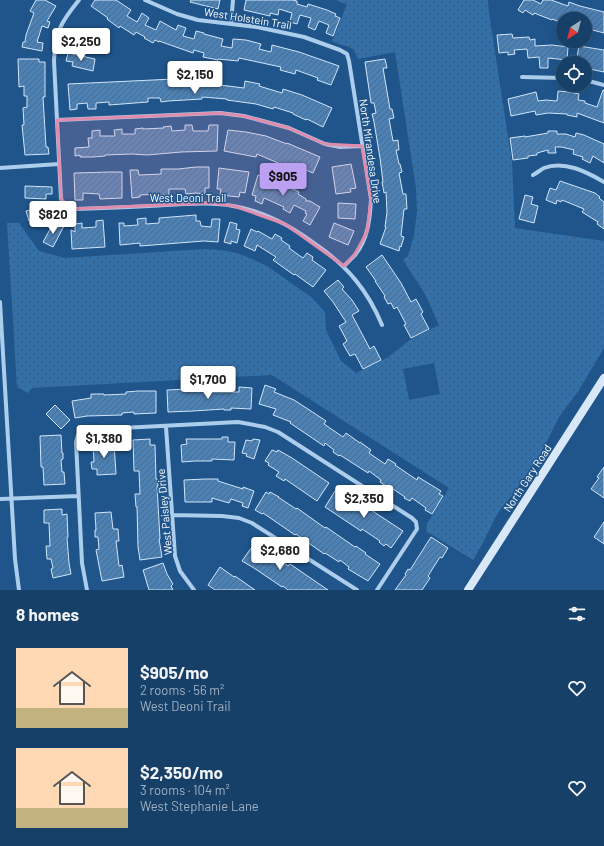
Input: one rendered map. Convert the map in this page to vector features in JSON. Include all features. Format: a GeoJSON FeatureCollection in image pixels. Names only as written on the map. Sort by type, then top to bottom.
{"type":"FeatureCollection","features":[{"type":"Feature","properties":{"kind":"main road","name":"North Gary Road"},"geometry":{"type":"LineString","coordinates":[[468,590],[604,378]]}},
{"type":"Feature","properties":{"kind":"street"},"geometry":{"type":"LineString","coordinates":[[0,168],[59,164],[54,61],[55,46],[58,31],[66,16],[79,0]]}},
{"type":"Feature","properties":{"kind":"street","name":"West Holstein Trail"},"geometry":{"type":"LineString","coordinates":[[145,0],[177,14],[198,20],[257,27],[304,38],[340,50],[347,54]]}},
{"type":"Feature","properties":{"kind":"street"},"geometry":{"type":"LineString","coordinates":[[231,24],[233,0]]}},
{"type":"Feature","properties":{"kind":"street","name":"North Mirandesa Drive"},"geometry":{"type":"LineString","coordinates":[[344,266],[362,245],[367,232],[370,216],[370,199],[347,54]]}},
{"type":"Feature","properties":{"kind":"street"},"geometry":{"type":"LineString","coordinates":[[522,77],[556,78]]}},
{"type":"Feature","properties":{"kind":"street"},"geometry":{"type":"LineString","coordinates":[[592,82],[604,85]]}},
{"type":"Feature","properties":{"kind":"street"},"geometry":{"type":"LineString","coordinates":[[57,120],[220,113],[244,116],[289,128],[325,144],[340,147],[362,146]]}},
{"type":"Feature","properties":{"kind":"street","name":"West Deoni Trail"},"geometry":{"type":"LineString","coordinates":[[59,164],[61,198],[65,206],[72,209],[210,203],[234,206],[259,213],[285,224],[306,237],[344,266],[357,281],[369,299],[382,325]]}},
{"type":"Feature","properties":{"kind":"street"},"geometry":{"type":"LineString","coordinates":[[534,176],[542,168],[562,166],[576,169],[604,182]]}},
{"type":"Feature","properties":{"kind":"street"},"geometry":{"type":"LineString","coordinates":[[0,302],[15,560],[19,590]]}},
{"type":"Feature","properties":{"kind":"street"},"geometry":{"type":"LineString","coordinates":[[87,590],[82,563],[78,496],[76,442],[78,435],[83,430],[166,427],[238,422],[252,424],[278,432],[416,522],[417,529],[376,590]]}},
{"type":"Feature","properties":{"kind":"street","name":"West Paisley Drive"},"geometry":{"type":"LineString","coordinates":[[166,427],[176,556],[180,571],[194,590]]}},
{"type":"Feature","properties":{"kind":"street"},"geometry":{"type":"LineString","coordinates":[[0,499],[78,496]]}},
{"type":"Feature","properties":{"kind":"street"},"geometry":{"type":"LineString","coordinates":[[172,515],[222,516],[239,518],[252,523],[357,590]]}},
{"type":"Feature","properties":{"kind":"highlighted area"},"geometry":{"type":"Polygon","coordinates":[[[220,113],[244,116],[289,128],[325,144],[362,146],[371,199],[367,232],[355,254],[344,266],[285,224],[234,206],[210,203],[72,209],[61,199],[57,120],[220,113]]]}},
{"type":"Feature","properties":{"kind":"shaded area"},"geometry":{"type":"Polygon","coordinates":[[[488,0],[512,163],[515,228],[604,241],[604,348],[579,390],[559,417],[541,453],[515,492],[501,508],[473,560],[426,531],[427,524],[449,488],[272,375],[32,388],[28,393],[17,387],[7,223],[19,223],[39,251],[65,258],[204,249],[237,253],[252,259],[267,266],[311,297],[325,312],[326,330],[341,361],[356,373],[387,358],[410,340],[439,325],[425,294],[403,260],[408,256],[414,235],[417,212],[416,188],[395,52],[358,59],[353,49],[332,41],[347,4],[337,1],[488,0]],[[434,363],[403,369],[409,400],[440,394],[434,363]]]}},
{"type":"Feature","properties":{"kind":"building"},"geometry":{"type":"Polygon","coordinates":[[[36,0],[45,0],[56,6],[47,21],[50,22],[48,28],[42,26],[37,42],[43,43],[42,51],[22,47],[34,13],[30,11],[36,0]]]}},
{"type":"Feature","properties":{"kind":"building"},"geometry":{"type":"Polygon","coordinates":[[[95,0],[116,0],[131,10],[127,16],[137,22],[142,13],[149,18],[145,25],[156,30],[160,21],[176,30],[178,25],[186,28],[183,36],[194,39],[196,31],[223,39],[221,46],[232,48],[233,39],[246,40],[261,44],[259,49],[271,52],[272,45],[299,52],[339,66],[331,85],[317,80],[318,78],[296,70],[295,74],[280,70],[281,67],[239,58],[238,61],[218,60],[203,57],[204,53],[194,50],[193,53],[155,40],[153,43],[136,32],[134,35],[120,26],[119,28],[91,6],[95,0]]]}},
{"type":"Feature","properties":{"kind":"building"},"geometry":{"type":"Polygon","coordinates":[[[191,0],[220,0],[218,9],[190,2],[191,0]]]}},
{"type":"Feature","properties":{"kind":"building"},"geometry":{"type":"Polygon","coordinates":[[[246,0],[292,0],[297,1],[297,4],[307,7],[308,4],[327,10],[336,14],[335,16],[340,18],[333,36],[326,33],[329,25],[319,21],[315,30],[308,27],[311,18],[300,15],[297,24],[290,22],[292,13],[279,9],[278,15],[270,13],[270,16],[244,10],[246,0]]]}},
{"type":"Feature","properties":{"kind":"building"},"geometry":{"type":"Polygon","coordinates":[[[524,0],[533,0],[541,4],[543,0],[551,0],[568,6],[569,2],[604,12],[604,33],[592,30],[592,12],[556,12],[556,20],[534,13],[533,15],[525,10],[523,13],[518,10],[524,0]]]}},
{"type":"Feature","properties":{"kind":"building"},"geometry":{"type":"Polygon","coordinates":[[[79,29],[98,35],[92,46],[69,38],[72,31],[78,33],[79,29]]]}},
{"type":"Feature","properties":{"kind":"building"},"geometry":{"type":"Polygon","coordinates":[[[512,34],[513,38],[529,37],[530,40],[535,39],[535,46],[552,45],[556,46],[556,48],[568,48],[567,56],[556,56],[556,59],[548,58],[548,68],[540,68],[539,57],[528,58],[527,49],[514,50],[515,54],[508,55],[508,52],[499,53],[497,35],[512,34]]]}},
{"type":"Feature","properties":{"kind":"building"},"geometry":{"type":"Polygon","coordinates":[[[579,48],[604,50],[604,72],[592,69],[592,56],[577,56],[579,48]]]}},
{"type":"Feature","properties":{"kind":"building"},"geometry":{"type":"Polygon","coordinates":[[[68,53],[95,59],[93,71],[72,66],[73,62],[66,61],[68,53]]]}},
{"type":"Feature","properties":{"kind":"building"},"geometry":{"type":"Polygon","coordinates":[[[18,59],[39,59],[39,62],[45,62],[45,97],[43,97],[46,147],[48,147],[49,154],[25,155],[22,125],[24,125],[23,108],[27,107],[27,96],[24,96],[24,86],[19,87],[18,59]]]}},
{"type":"Feature","properties":{"kind":"building"},"geometry":{"type":"Polygon","coordinates":[[[385,59],[387,68],[383,68],[390,109],[392,109],[394,118],[389,119],[393,141],[398,140],[399,150],[396,150],[402,172],[399,173],[403,194],[406,194],[407,209],[404,209],[401,236],[404,237],[399,251],[380,244],[386,227],[386,192],[384,193],[380,158],[372,114],[376,113],[374,103],[371,103],[365,62],[385,59]]]}},
{"type":"Feature","properties":{"kind":"building"},"geometry":{"type":"Polygon","coordinates":[[[174,77],[201,77],[201,80],[220,81],[220,85],[244,88],[245,81],[260,84],[259,86],[282,93],[283,89],[302,95],[332,108],[323,127],[293,113],[274,107],[273,109],[256,104],[227,99],[202,97],[202,99],[161,102],[160,98],[148,98],[148,102],[109,105],[109,102],[96,103],[96,109],[88,109],[87,103],[77,104],[77,109],[70,110],[68,84],[174,79],[174,77]]]}},
{"type":"Feature","properties":{"kind":"building"},"geometry":{"type":"Polygon","coordinates":[[[604,90],[604,123],[577,113],[577,117],[567,114],[548,113],[536,115],[535,111],[511,116],[508,99],[536,92],[538,101],[557,101],[558,92],[569,92],[579,94],[578,100],[585,101],[585,103],[597,107],[604,90]]]}},
{"type":"Feature","properties":{"kind":"building"},"geometry":{"type":"Polygon","coordinates":[[[185,125],[192,125],[193,131],[208,131],[209,125],[218,125],[217,151],[147,155],[105,155],[93,157],[80,157],[80,155],[75,156],[75,148],[89,147],[88,138],[92,138],[92,131],[100,130],[100,136],[115,136],[114,130],[122,129],[122,134],[135,134],[135,129],[143,128],[164,128],[163,127],[171,126],[172,131],[185,130],[185,125]]]}},
{"type":"Feature","properties":{"kind":"building"},"geometry":{"type":"Polygon","coordinates":[[[228,130],[266,136],[320,157],[313,173],[294,165],[292,170],[257,154],[256,157],[224,151],[228,130]]]}},
{"type":"Feature","properties":{"kind":"building"},"geometry":{"type":"Polygon","coordinates":[[[548,131],[557,131],[557,134],[566,134],[575,137],[576,133],[604,144],[604,163],[593,156],[590,163],[582,159],[583,157],[573,154],[574,150],[562,147],[555,147],[556,153],[548,153],[548,150],[537,153],[537,155],[528,156],[528,158],[513,160],[510,138],[548,133],[548,131]]]}},
{"type":"Feature","properties":{"kind":"building"},"geometry":{"type":"Polygon","coordinates":[[[351,164],[356,188],[350,189],[351,192],[336,194],[332,167],[351,164]]]}},
{"type":"Feature","properties":{"kind":"building"},"geometry":{"type":"Polygon","coordinates":[[[209,167],[209,188],[205,188],[205,194],[186,194],[185,189],[169,189],[169,196],[160,194],[140,195],[140,197],[132,198],[130,170],[138,170],[139,175],[161,174],[161,169],[209,167]]]}},
{"type":"Feature","properties":{"kind":"building"},"geometry":{"type":"Polygon","coordinates":[[[219,168],[249,172],[245,193],[240,192],[239,197],[220,195],[221,189],[217,189],[219,168]]]}},
{"type":"Feature","properties":{"kind":"building"},"geometry":{"type":"Polygon","coordinates":[[[122,172],[122,198],[100,199],[99,194],[83,193],[83,200],[75,200],[74,173],[122,172]]]}},
{"type":"Feature","properties":{"kind":"building"},"geometry":{"type":"Polygon","coordinates":[[[258,175],[270,178],[299,192],[298,194],[306,199],[306,201],[310,201],[320,207],[310,225],[303,221],[307,214],[305,213],[306,211],[294,205],[290,213],[283,209],[284,207],[264,198],[262,204],[255,201],[256,196],[252,195],[258,175]]]}},
{"type":"Feature","properties":{"kind":"building"},"geometry":{"type":"Polygon","coordinates":[[[560,181],[595,193],[600,197],[599,198],[604,202],[604,229],[597,224],[598,222],[582,212],[584,209],[562,200],[561,202],[557,200],[556,204],[546,200],[550,188],[556,190],[560,181]]]}},
{"type":"Feature","properties":{"kind":"building"},"geometry":{"type":"Polygon","coordinates":[[[25,186],[52,187],[52,194],[46,194],[46,199],[25,198],[25,186]]]}},
{"type":"Feature","properties":{"kind":"building"},"geometry":{"type":"Polygon","coordinates":[[[525,195],[533,197],[531,204],[538,206],[534,223],[519,219],[525,195]]]}},
{"type":"Feature","properties":{"kind":"building"},"geometry":{"type":"Polygon","coordinates":[[[338,203],[356,204],[355,219],[338,218],[338,203]]]}},
{"type":"Feature","properties":{"kind":"building"},"geometry":{"type":"Polygon","coordinates":[[[47,206],[50,213],[37,217],[39,219],[29,221],[26,211],[47,206]]]}},
{"type":"Feature","properties":{"kind":"building"},"geometry":{"type":"Polygon","coordinates":[[[196,215],[196,221],[200,221],[201,226],[211,227],[212,219],[220,219],[218,242],[204,241],[140,246],[140,243],[120,245],[119,223],[124,223],[124,226],[138,225],[137,219],[146,218],[146,224],[159,223],[159,218],[196,215]]]}},
{"type":"Feature","properties":{"kind":"building"},"geometry":{"type":"Polygon","coordinates":[[[103,220],[105,247],[72,249],[71,230],[75,232],[75,224],[82,223],[82,228],[96,227],[96,221],[103,220]]]}},
{"type":"Feature","properties":{"kind":"building"},"geometry":{"type":"Polygon","coordinates":[[[230,222],[237,224],[236,229],[240,230],[237,243],[231,241],[231,244],[224,242],[230,222]]]}},
{"type":"Feature","properties":{"kind":"building"},"geometry":{"type":"Polygon","coordinates":[[[58,223],[64,226],[53,247],[43,242],[53,224],[54,229],[58,223]]]}},
{"type":"Feature","properties":{"kind":"building"},"geometry":{"type":"Polygon","coordinates":[[[334,223],[354,231],[348,245],[329,237],[334,223]]]}},
{"type":"Feature","properties":{"kind":"building"},"geometry":{"type":"Polygon","coordinates":[[[251,229],[257,232],[258,231],[272,239],[275,234],[282,238],[281,240],[290,246],[289,248],[300,256],[303,258],[307,253],[313,257],[312,260],[326,270],[313,287],[273,260],[276,257],[257,245],[255,251],[244,246],[251,229]]]}},
{"type":"Feature","properties":{"kind":"building"},"geometry":{"type":"Polygon","coordinates":[[[382,255],[401,283],[411,302],[416,299],[423,312],[421,314],[429,329],[411,338],[404,325],[406,324],[397,307],[394,309],[391,303],[388,304],[384,297],[385,296],[366,267],[382,255]]]}},
{"type":"Feature","properties":{"kind":"building"},"geometry":{"type":"Polygon","coordinates":[[[338,280],[344,287],[342,289],[359,311],[352,315],[370,349],[374,346],[381,360],[363,369],[355,354],[350,356],[343,344],[347,341],[339,326],[346,322],[324,291],[338,280]]]}},
{"type":"Feature","properties":{"kind":"building"},"geometry":{"type":"Polygon","coordinates":[[[265,385],[276,389],[274,392],[294,400],[326,421],[324,424],[343,437],[346,433],[360,442],[371,450],[369,453],[385,464],[388,459],[417,480],[418,477],[441,491],[439,494],[443,496],[432,514],[425,510],[426,508],[412,498],[410,501],[404,498],[405,497],[380,482],[381,480],[369,471],[368,473],[340,455],[339,456],[325,443],[324,446],[290,423],[291,422],[273,415],[276,409],[259,404],[265,385]]]}},
{"type":"Feature","properties":{"kind":"building"},"geometry":{"type":"Polygon","coordinates":[[[239,387],[252,388],[251,409],[231,408],[231,410],[224,409],[168,412],[167,390],[213,388],[213,392],[239,392],[239,387]]]}},
{"type":"Feature","properties":{"kind":"building"},"geometry":{"type":"Polygon","coordinates":[[[156,391],[156,413],[134,414],[134,412],[122,413],[122,415],[87,416],[75,418],[72,401],[91,398],[91,394],[126,394],[126,392],[156,391]]]}},
{"type":"Feature","properties":{"kind":"building"},"geometry":{"type":"Polygon","coordinates":[[[55,405],[70,420],[61,429],[46,414],[55,405]]]}},
{"type":"Feature","properties":{"kind":"building"},"geometry":{"type":"Polygon","coordinates":[[[61,435],[63,459],[61,460],[65,484],[44,485],[43,467],[41,467],[40,436],[61,435]]]}},
{"type":"Feature","properties":{"kind":"building"},"geometry":{"type":"Polygon","coordinates":[[[222,437],[228,437],[228,442],[235,442],[234,460],[212,459],[212,461],[182,462],[181,445],[187,444],[186,439],[222,439],[222,437]]]}},
{"type":"Feature","properties":{"kind":"building"},"geometry":{"type":"Polygon","coordinates":[[[150,439],[150,445],[155,445],[156,479],[158,486],[159,539],[162,557],[140,560],[135,494],[140,494],[139,471],[134,471],[133,440],[150,439]]]}},
{"type":"Feature","properties":{"kind":"building"},"geometry":{"type":"Polygon","coordinates":[[[253,439],[260,440],[254,459],[246,456],[247,454],[242,453],[246,440],[252,441],[253,439]]]}},
{"type":"Feature","properties":{"kind":"building"},"geometry":{"type":"Polygon","coordinates":[[[114,443],[116,474],[97,475],[97,469],[92,469],[91,462],[94,462],[93,444],[114,443]]]}},
{"type":"Feature","properties":{"kind":"building"},"geometry":{"type":"Polygon","coordinates":[[[272,450],[277,452],[278,450],[292,458],[329,483],[317,501],[285,479],[284,481],[276,476],[279,472],[268,465],[269,463],[265,461],[272,450]]]}},
{"type":"Feature","properties":{"kind":"building"},"geometry":{"type":"Polygon","coordinates":[[[604,467],[604,498],[591,489],[599,478],[597,477],[604,467]]]}},
{"type":"Feature","properties":{"kind":"building"},"geometry":{"type":"Polygon","coordinates":[[[218,479],[218,481],[254,491],[248,508],[242,506],[243,503],[231,499],[229,503],[212,498],[212,502],[185,502],[184,480],[218,479]]]}},
{"type":"Feature","properties":{"kind":"building"},"geometry":{"type":"Polygon","coordinates":[[[335,491],[350,501],[352,497],[358,501],[357,503],[366,509],[368,507],[403,531],[391,548],[386,544],[384,546],[379,542],[380,541],[362,529],[361,531],[325,507],[335,491]]]}},
{"type":"Feature","properties":{"kind":"building"},"geometry":{"type":"Polygon","coordinates":[[[266,492],[269,494],[270,492],[296,509],[297,508],[325,528],[326,527],[355,547],[356,546],[380,564],[368,581],[348,569],[349,567],[340,560],[339,562],[325,553],[324,554],[296,534],[295,535],[263,513],[262,514],[255,510],[266,492]]]}},
{"type":"Feature","properties":{"kind":"building"},"geometry":{"type":"Polygon","coordinates":[[[62,509],[62,515],[67,514],[67,538],[71,574],[53,578],[51,559],[47,559],[46,546],[50,546],[49,523],[44,523],[44,510],[62,509]]]}},
{"type":"Feature","properties":{"kind":"building"},"geometry":{"type":"Polygon","coordinates":[[[111,512],[113,529],[118,529],[119,541],[116,541],[119,566],[122,565],[124,577],[102,581],[96,550],[99,549],[98,537],[95,537],[95,513],[111,512]]]}},
{"type":"Feature","properties":{"kind":"building"},"geometry":{"type":"Polygon","coordinates":[[[604,522],[604,544],[594,537],[604,522]]]}},
{"type":"Feature","properties":{"kind":"building"},"geometry":{"type":"Polygon","coordinates":[[[431,537],[448,548],[442,558],[440,557],[428,576],[430,578],[422,590],[395,590],[406,575],[405,574],[408,569],[410,570],[431,537]]]}},
{"type":"Feature","properties":{"kind":"building"},"geometry":{"type":"Polygon","coordinates":[[[254,544],[258,546],[259,544],[288,566],[290,564],[328,590],[288,590],[283,586],[282,587],[242,561],[254,544]]]}},
{"type":"Feature","properties":{"kind":"building"},"geometry":{"type":"Polygon","coordinates":[[[163,563],[173,584],[171,586],[173,590],[149,590],[143,570],[163,563]]]}},
{"type":"Feature","properties":{"kind":"building"},"geometry":{"type":"Polygon","coordinates":[[[220,567],[255,590],[215,590],[208,585],[220,567]]]}}]}
